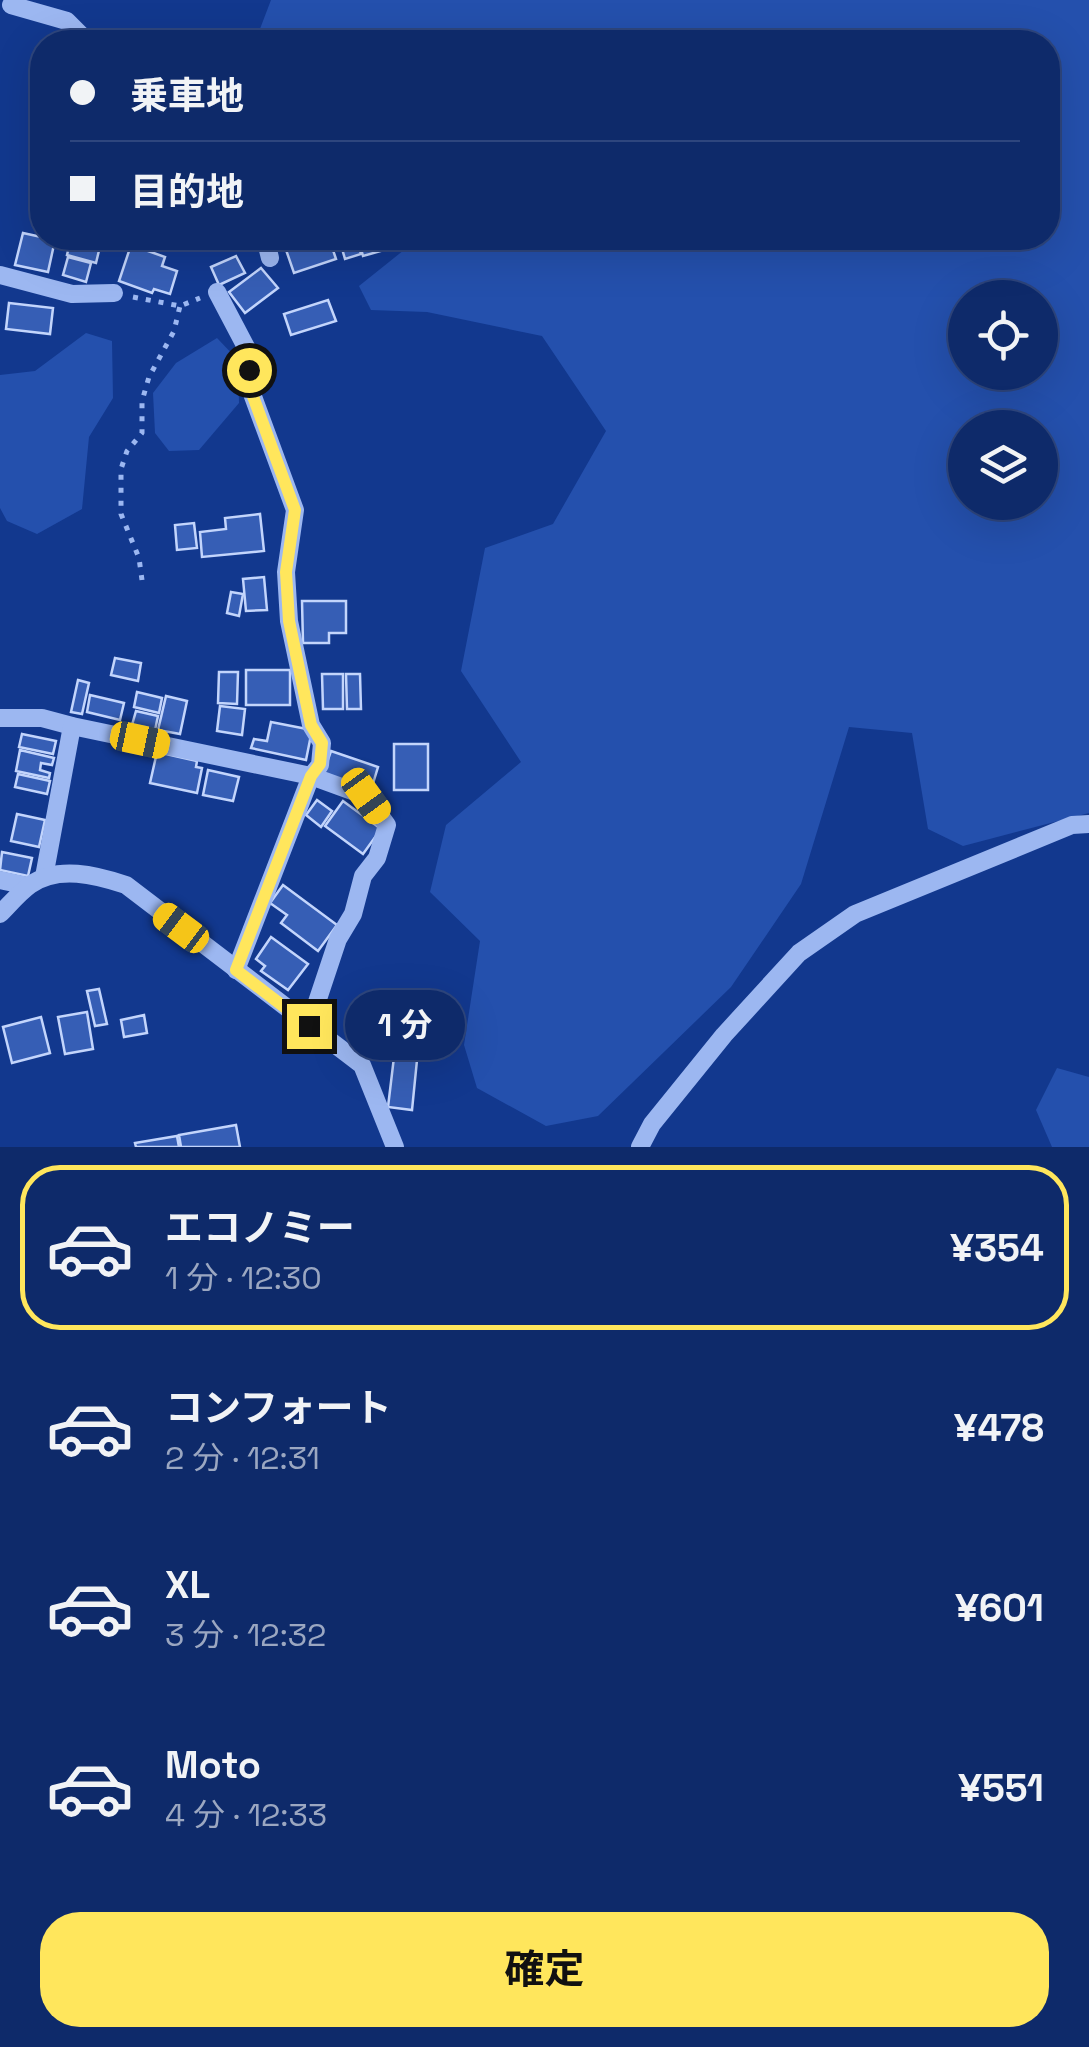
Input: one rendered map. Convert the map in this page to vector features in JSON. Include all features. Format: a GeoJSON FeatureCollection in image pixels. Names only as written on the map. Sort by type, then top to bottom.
{"type":"FeatureCollection","features":[{"type":"Feature","properties":{"kind":"street"},"geometry":{"type":"LineString","coordinates":[[8,4],[68,21],[79,30]]}},
{"type":"Feature","properties":{"kind":"street"},"geometry":{"type":"LineString","coordinates":[[268,250],[270,258]]}},
{"type":"Feature","properties":{"kind":"street"},"geometry":{"type":"LineString","coordinates":[[0,275],[72,294],[114,293]]}},
{"type":"Feature","properties":{"kind":"street"},"geometry":{"type":"LineString","coordinates":[[217,292],[247,350],[251,391],[295,510],[286,572],[289,621],[311,725],[322,743],[320,764],[311,776],[236,970]]}},
{"type":"Feature","properties":{"kind":"street"},"geometry":{"type":"LineString","coordinates":[[0,718],[42,718],[311,776],[366,796],[387,825],[377,858],[363,876],[353,914],[338,939],[309,1026]]}},
{"type":"Feature","properties":{"kind":"street"},"geometry":{"type":"LineString","coordinates":[[0,914],[36,882],[72,726]]}},
{"type":"Feature","properties":{"kind":"street"},"geometry":{"type":"LineString","coordinates":[[640,1147],[652,1124],[724,1035],[799,953],[855,914],[1072,824],[1089,824]]}},
{"type":"Feature","properties":{"kind":"street"},"geometry":{"type":"LineString","coordinates":[[0,880],[36,882],[70,874],[97,876],[126,885],[362,1065],[395,1147]]}},
{"type":"Feature","properties":{"kind":"path"},"geometry":{"type":"LineString","coordinates":[[114,293],[180,306],[217,292]]}},
{"type":"Feature","properties":{"kind":"path"},"geometry":{"type":"LineString","coordinates":[[142,580],[139,558],[121,514],[122,469],[127,452],[142,433],[142,401],[150,376],[174,332],[180,306]]}},
{"type":"Feature","properties":{"kind":"shaded area"},"geometry":{"type":"Polygon","coordinates":[[[271,0],[1089,0],[1089,813],[963,846],[928,829],[912,733],[849,727],[801,884],[731,987],[598,1116],[546,1126],[477,1088],[464,1045],[480,941],[430,892],[446,825],[521,762],[461,671],[485,548],[553,524],[606,431],[542,336],[427,312],[371,310],[359,286],[404,250],[1060,250],[1060,30],[260,30],[271,0]]]}},
{"type":"Feature","properties":{"kind":"shaded area"},"geometry":{"type":"Polygon","coordinates":[[[86,333],[112,341],[113,398],[89,437],[82,509],[37,534],[7,521],[0,508],[0,375],[35,371],[86,333]]]}},
{"type":"Feature","properties":{"kind":"shaded area"},"geometry":{"type":"Polygon","coordinates":[[[217,338],[238,360],[239,403],[199,450],[169,451],[155,433],[153,393],[176,363],[217,338]]]}},
{"type":"Feature","properties":{"kind":"shaded area"},"geometry":{"type":"Polygon","coordinates":[[[1057,1068],[1089,1077],[1089,1147],[1052,1147],[1036,1110],[1057,1068]]]}},
{"type":"Feature","properties":{"kind":"building"},"geometry":{"type":"Polygon","coordinates":[[[23,233],[30,235],[30,250],[53,250],[48,272],[15,265],[23,233]]]}},
{"type":"Feature","properties":{"kind":"building"},"geometry":{"type":"Polygon","coordinates":[[[68,250],[99,250],[96,263],[67,255],[68,250]]]}},
{"type":"Feature","properties":{"kind":"building"},"geometry":{"type":"Polygon","coordinates":[[[129,250],[145,250],[165,257],[162,266],[177,271],[170,294],[154,289],[152,293],[119,281],[129,250]]]}},
{"type":"Feature","properties":{"kind":"building"},"geometry":{"type":"Polygon","coordinates":[[[286,250],[333,250],[336,259],[294,273],[286,250]]]}},
{"type":"Feature","properties":{"kind":"building"},"geometry":{"type":"Polygon","coordinates":[[[342,250],[360,250],[361,254],[345,259],[342,250]]]}},
{"type":"Feature","properties":{"kind":"building"},"geometry":{"type":"Polygon","coordinates":[[[361,250],[384,250],[363,256],[361,250]]]}},
{"type":"Feature","properties":{"kind":"building"},"geometry":{"type":"Polygon","coordinates":[[[236,256],[245,273],[219,285],[211,267],[236,256]]]}},
{"type":"Feature","properties":{"kind":"building"},"geometry":{"type":"Polygon","coordinates":[[[68,257],[91,263],[86,282],[63,275],[68,257]]]}},
{"type":"Feature","properties":{"kind":"building"},"geometry":{"type":"Polygon","coordinates":[[[261,268],[278,288],[245,313],[229,292],[261,268]]]}},
{"type":"Feature","properties":{"kind":"building"},"geometry":{"type":"Polygon","coordinates":[[[328,300],[336,321],[291,335],[284,314],[328,300]]]}},
{"type":"Feature","properties":{"kind":"building"},"geometry":{"type":"Polygon","coordinates":[[[9,303],[53,308],[50,334],[6,329],[9,303]]]}},
{"type":"Feature","properties":{"kind":"building"},"geometry":{"type":"Polygon","coordinates":[[[260,514],[264,551],[202,557],[200,532],[226,529],[225,518],[260,514]]]}},
{"type":"Feature","properties":{"kind":"building"},"geometry":{"type":"Polygon","coordinates":[[[194,523],[197,548],[177,550],[175,525],[194,523]]]}},
{"type":"Feature","properties":{"kind":"building"},"geometry":{"type":"Polygon","coordinates":[[[264,577],[267,610],[246,611],[243,579],[264,577]]]}},
{"type":"Feature","properties":{"kind":"building"},"geometry":{"type":"Polygon","coordinates":[[[231,592],[243,594],[239,616],[227,613],[231,592]]]}},
{"type":"Feature","properties":{"kind":"building"},"geometry":{"type":"Polygon","coordinates":[[[302,601],[346,601],[346,633],[329,633],[329,643],[303,643],[302,601]]]}},
{"type":"Feature","properties":{"kind":"building"},"geometry":{"type":"Polygon","coordinates":[[[115,658],[141,663],[138,681],[111,675],[115,658]]]}},
{"type":"Feature","properties":{"kind":"building"},"geometry":{"type":"Polygon","coordinates":[[[246,670],[290,670],[290,705],[246,705],[246,670]]]}},
{"type":"Feature","properties":{"kind":"building"},"geometry":{"type":"Polygon","coordinates":[[[219,672],[238,672],[237,704],[218,703],[219,672]]]}},
{"type":"Feature","properties":{"kind":"building"},"geometry":{"type":"Polygon","coordinates":[[[322,674],[343,674],[343,709],[323,709],[322,674]]]}},
{"type":"Feature","properties":{"kind":"building"},"geometry":{"type":"Polygon","coordinates":[[[346,674],[360,674],[361,709],[347,709],[346,674]]]}},
{"type":"Feature","properties":{"kind":"building"},"geometry":{"type":"Polygon","coordinates":[[[78,680],[89,683],[82,714],[71,712],[78,680]]]}},
{"type":"Feature","properties":{"kind":"building"},"geometry":{"type":"Polygon","coordinates":[[[137,692],[162,698],[159,713],[134,707],[137,692]]]}},
{"type":"Feature","properties":{"kind":"building"},"geometry":{"type":"Polygon","coordinates":[[[90,695],[124,703],[120,720],[87,712],[90,695]]]}},
{"type":"Feature","properties":{"kind":"building"},"geometry":{"type":"Polygon","coordinates":[[[166,696],[187,701],[180,734],[158,730],[166,696]]]}},
{"type":"Feature","properties":{"kind":"building"},"geometry":{"type":"Polygon","coordinates":[[[220,706],[245,709],[242,735],[217,731],[220,706]]]}},
{"type":"Feature","properties":{"kind":"building"},"geometry":{"type":"Polygon","coordinates":[[[136,711],[158,716],[155,730],[132,725],[136,711]]]}},
{"type":"Feature","properties":{"kind":"building"},"geometry":{"type":"Polygon","coordinates":[[[271,722],[312,730],[306,760],[251,748],[254,739],[267,741],[271,722]]]}},
{"type":"Feature","properties":{"kind":"building"},"geometry":{"type":"Polygon","coordinates":[[[22,734],[56,741],[53,754],[19,747],[22,734]]]}},
{"type":"Feature","properties":{"kind":"building"},"geometry":{"type":"Polygon","coordinates":[[[394,744],[428,744],[428,790],[394,790],[394,744]]]}},
{"type":"Feature","properties":{"kind":"building"},"geometry":{"type":"Polygon","coordinates":[[[20,750],[54,758],[52,765],[41,763],[40,770],[50,773],[49,778],[16,771],[20,750]]]}},
{"type":"Feature","properties":{"kind":"building"},"geometry":{"type":"Polygon","coordinates":[[[331,751],[378,767],[371,790],[323,774],[331,751]]]}},
{"type":"Feature","properties":{"kind":"building"},"geometry":{"type":"Polygon","coordinates":[[[157,752],[197,761],[196,767],[202,768],[197,793],[150,783],[157,752]]]}},
{"type":"Feature","properties":{"kind":"building"},"geometry":{"type":"Polygon","coordinates":[[[208,770],[239,777],[233,801],[203,795],[208,770]]]}},
{"type":"Feature","properties":{"kind":"building"},"geometry":{"type":"Polygon","coordinates":[[[18,774],[50,781],[47,794],[15,787],[18,774]]]}},
{"type":"Feature","properties":{"kind":"building"},"geometry":{"type":"Polygon","coordinates":[[[317,800],[332,811],[321,827],[306,815],[317,800]]]}},
{"type":"Feature","properties":{"kind":"building"},"geometry":{"type":"Polygon","coordinates":[[[343,801],[381,829],[363,854],[325,826],[343,801]]]}},
{"type":"Feature","properties":{"kind":"building"},"geometry":{"type":"Polygon","coordinates":[[[17,814],[45,820],[39,847],[11,841],[17,814]]]}},
{"type":"Feature","properties":{"kind":"building"},"geometry":{"type":"Polygon","coordinates":[[[2,852],[32,858],[28,876],[0,870],[2,852]]]}},
{"type":"Feature","properties":{"kind":"building"},"geometry":{"type":"Polygon","coordinates":[[[283,885],[337,925],[318,951],[281,923],[287,915],[270,903],[283,885]]]}},
{"type":"Feature","properties":{"kind":"building"},"geometry":{"type":"Polygon","coordinates":[[[271,937],[308,964],[288,990],[261,971],[265,966],[256,959],[271,937]]]}},
{"type":"Feature","properties":{"kind":"building"},"geometry":{"type":"Polygon","coordinates":[[[99,989],[107,1024],[95,1026],[87,991],[99,989]]]}},
{"type":"Feature","properties":{"kind":"building"},"geometry":{"type":"Polygon","coordinates":[[[430,991],[447,998],[438,1021],[420,1014],[430,991]]]}},
{"type":"Feature","properties":{"kind":"building"},"geometry":{"type":"Polygon","coordinates":[[[87,1012],[93,1049],[65,1054],[58,1017],[87,1012]]]}},
{"type":"Feature","properties":{"kind":"building"},"geometry":{"type":"Polygon","coordinates":[[[144,1015],[147,1033],[124,1037],[121,1020],[144,1015]]]}},
{"type":"Feature","properties":{"kind":"building"},"geometry":{"type":"Polygon","coordinates":[[[41,1017],[50,1053],[12,1063],[3,1027],[41,1017]]]}},
{"type":"Feature","properties":{"kind":"building"},"geometry":{"type":"Polygon","coordinates":[[[394,1057],[417,1060],[412,1110],[388,1107],[394,1057]]]}},
{"type":"Feature","properties":{"kind":"building"},"geometry":{"type":"Polygon","coordinates":[[[236,1125],[240,1147],[181,1147],[179,1135],[236,1125]]]}},
{"type":"Feature","properties":{"kind":"building"},"geometry":{"type":"Polygon","coordinates":[[[177,1136],[179,1147],[136,1147],[135,1143],[177,1136]]]}},
{"type":"Feature","properties":{"kind":"route"},"geometry":{"type":"LineString","coordinates":[[249,370],[251,391],[295,510],[286,572],[289,621],[311,725],[322,743],[320,764],[311,776],[236,970],[309,1026]]}}]}
